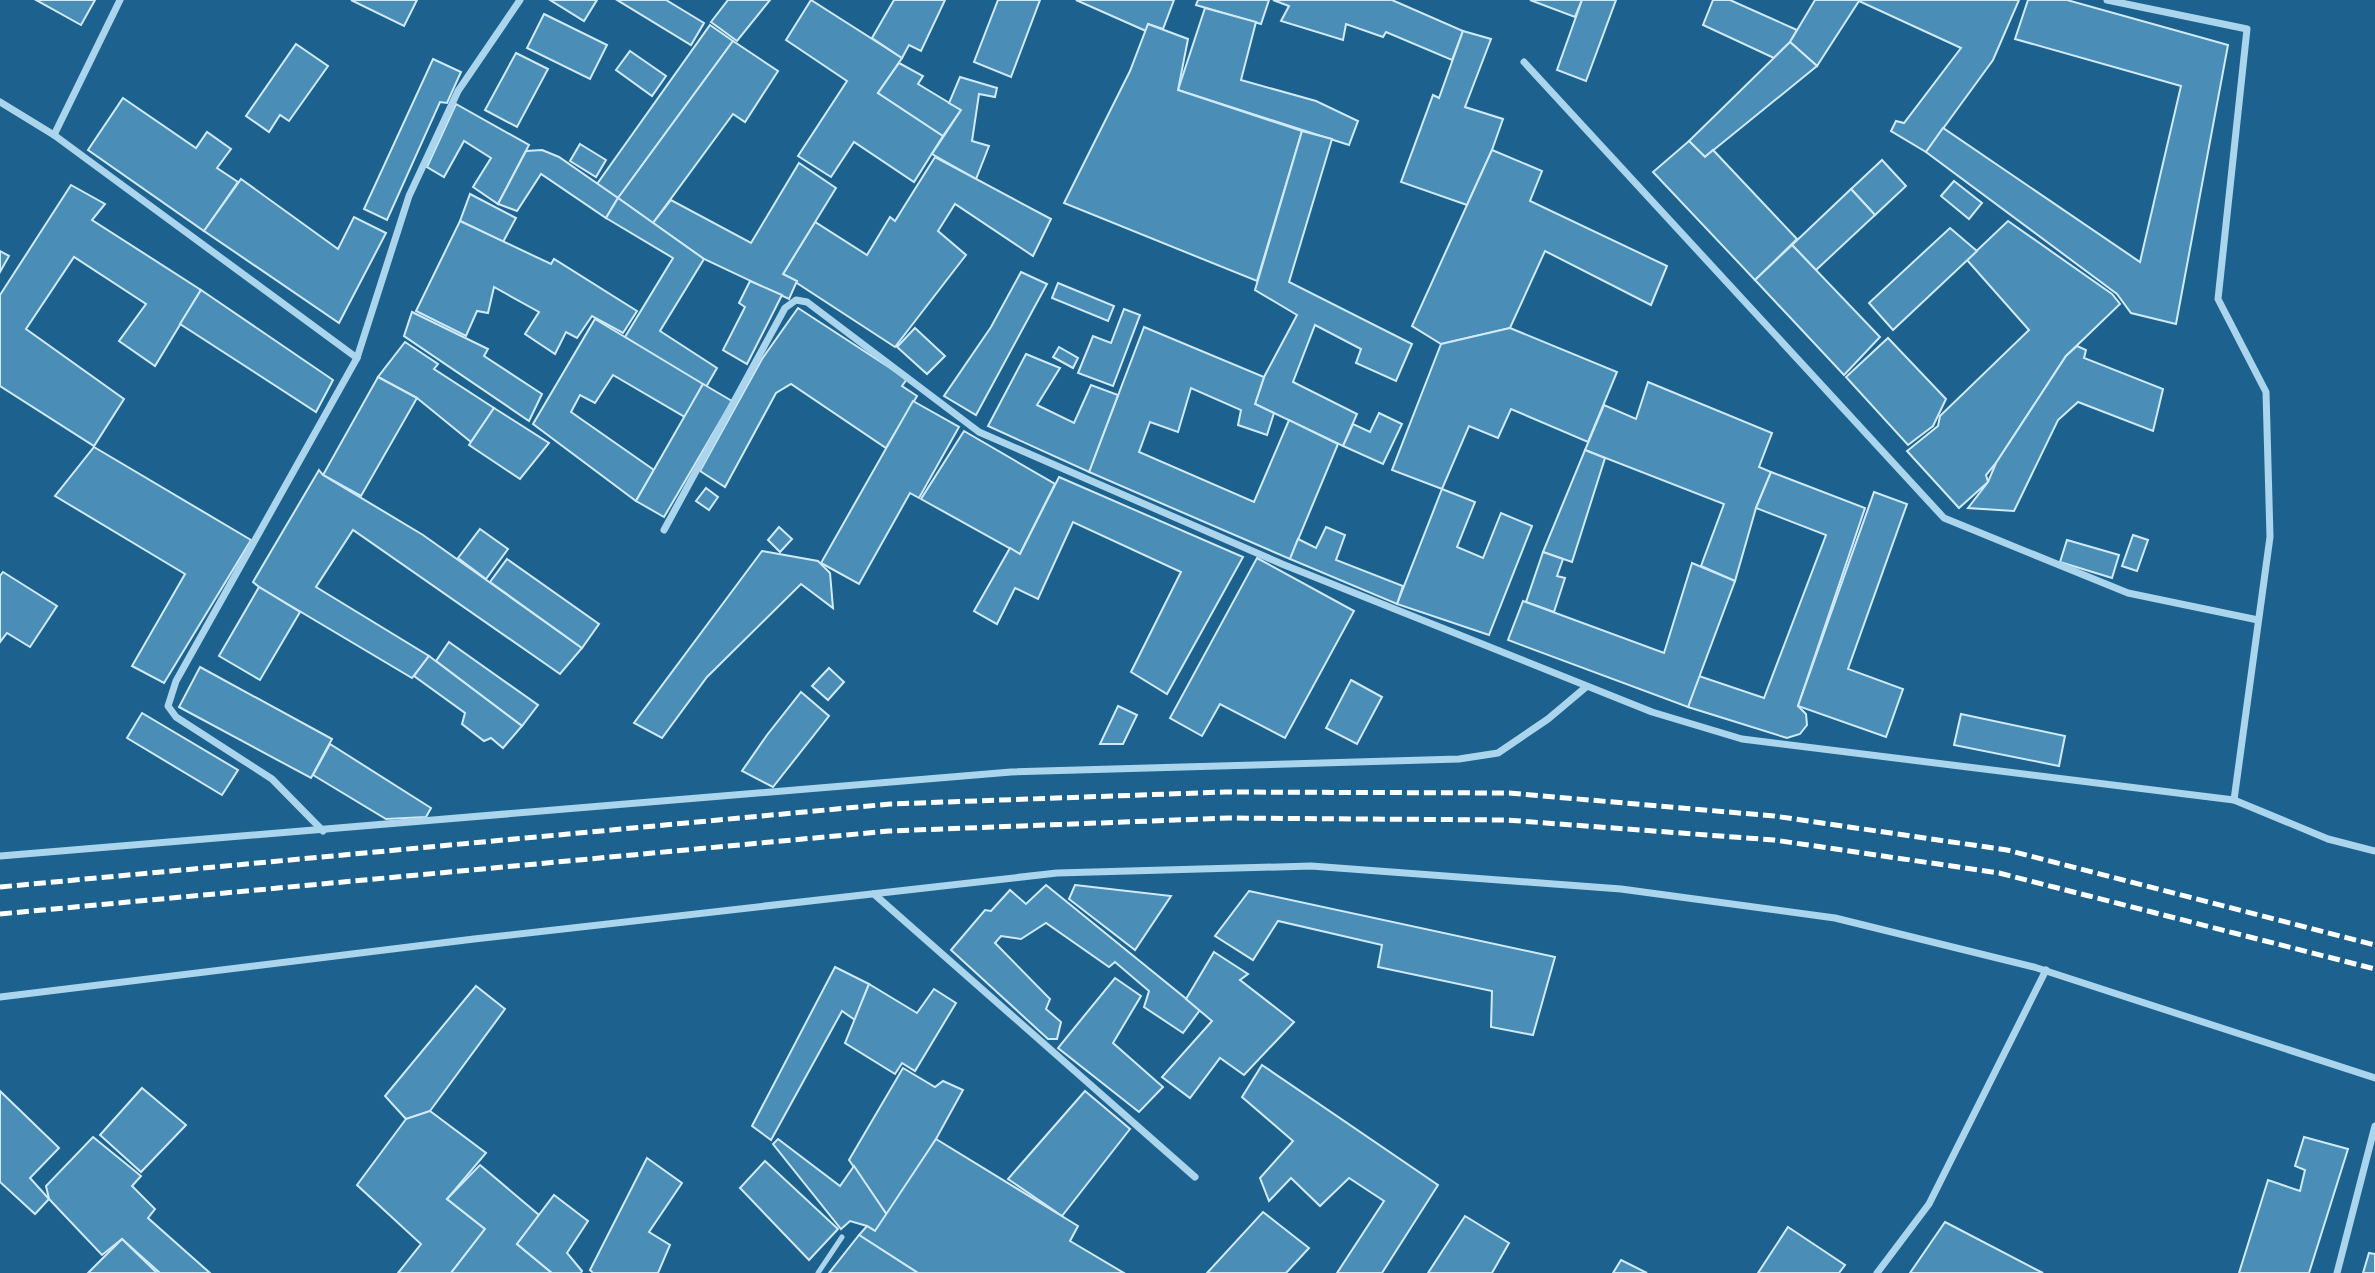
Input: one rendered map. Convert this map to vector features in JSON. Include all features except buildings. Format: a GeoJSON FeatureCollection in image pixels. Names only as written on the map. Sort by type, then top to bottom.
{"type":"FeatureCollection","features":[{"type":"Feature","properties":{"kind":"street"},"geometry":{"type":"LineString","coordinates":[[54,135],[120,0]]}},
{"type":"Feature","properties":{"kind":"street"},"geometry":{"type":"LineString","coordinates":[[323,831],[272,779],[176,717],[168,706],[176,681],[357,358],[409,196],[458,91],[520,0]]}},
{"type":"Feature","properties":{"kind":"street"},"geometry":{"type":"LineString","coordinates":[[2107,0],[2132,3],[2247,29],[2218,299],[2266,393],[2270,537],[2234,800]]}},
{"type":"Feature","properties":{"kind":"street"},"geometry":{"type":"LineString","coordinates":[[1524,62],[1944,518],[2128,593],[2258,620]]}},
{"type":"Feature","properties":{"kind":"street"},"geometry":{"type":"LineString","coordinates":[[0,102],[54,135],[357,358]]}},
{"type":"Feature","properties":{"kind":"street"},"geometry":{"type":"LineString","coordinates":[[664,530],[785,308],[796,300],[807,302],[979,432],[1282,564],[1652,712],[1742,739],[2234,800],[2328,839],[2375,851]]}},
{"type":"Feature","properties":{"kind":"street"},"geometry":{"type":"LineString","coordinates":[[0,856],[1011,772],[1459,759],[1497,753],[1548,719],[1586,687]]}},
{"type":"Feature","properties":{"kind":"street"},"geometry":{"type":"LineString","coordinates":[[0,998],[474,939],[1057,873],[1311,866],[1621,889],[1835,918],[2046,971],[2375,1077]]}},
{"type":"Feature","properties":{"kind":"street"},"geometry":{"type":"LineString","coordinates":[[874,894],[1195,1178]]}},
{"type":"Feature","properties":{"kind":"street"},"geometry":{"type":"LineString","coordinates":[[1877,1273],[1929,1204],[2046,971]]}},
{"type":"Feature","properties":{"kind":"street"},"geometry":{"type":"LineString","coordinates":[[2337,1273],[2375,1126]]}},
{"type":"Feature","properties":{"kind":"lane"},"geometry":{"type":"LineString","coordinates":[[818,1273],[842,1237]]}},
{"type":"Feature","properties":{"kind":"railway"},"geometry":{"type":"LineString","coordinates":[[0,887],[890,804],[1225,792],[1509,793],[1774,816],[2007,850],[2375,945]]}},
{"type":"Feature","properties":{"kind":"railway"},"geometry":{"type":"LineString","coordinates":[[0,914],[889,831],[1229,818],[1506,820],[1774,840],[1999,873],[2375,969]]}}]}
